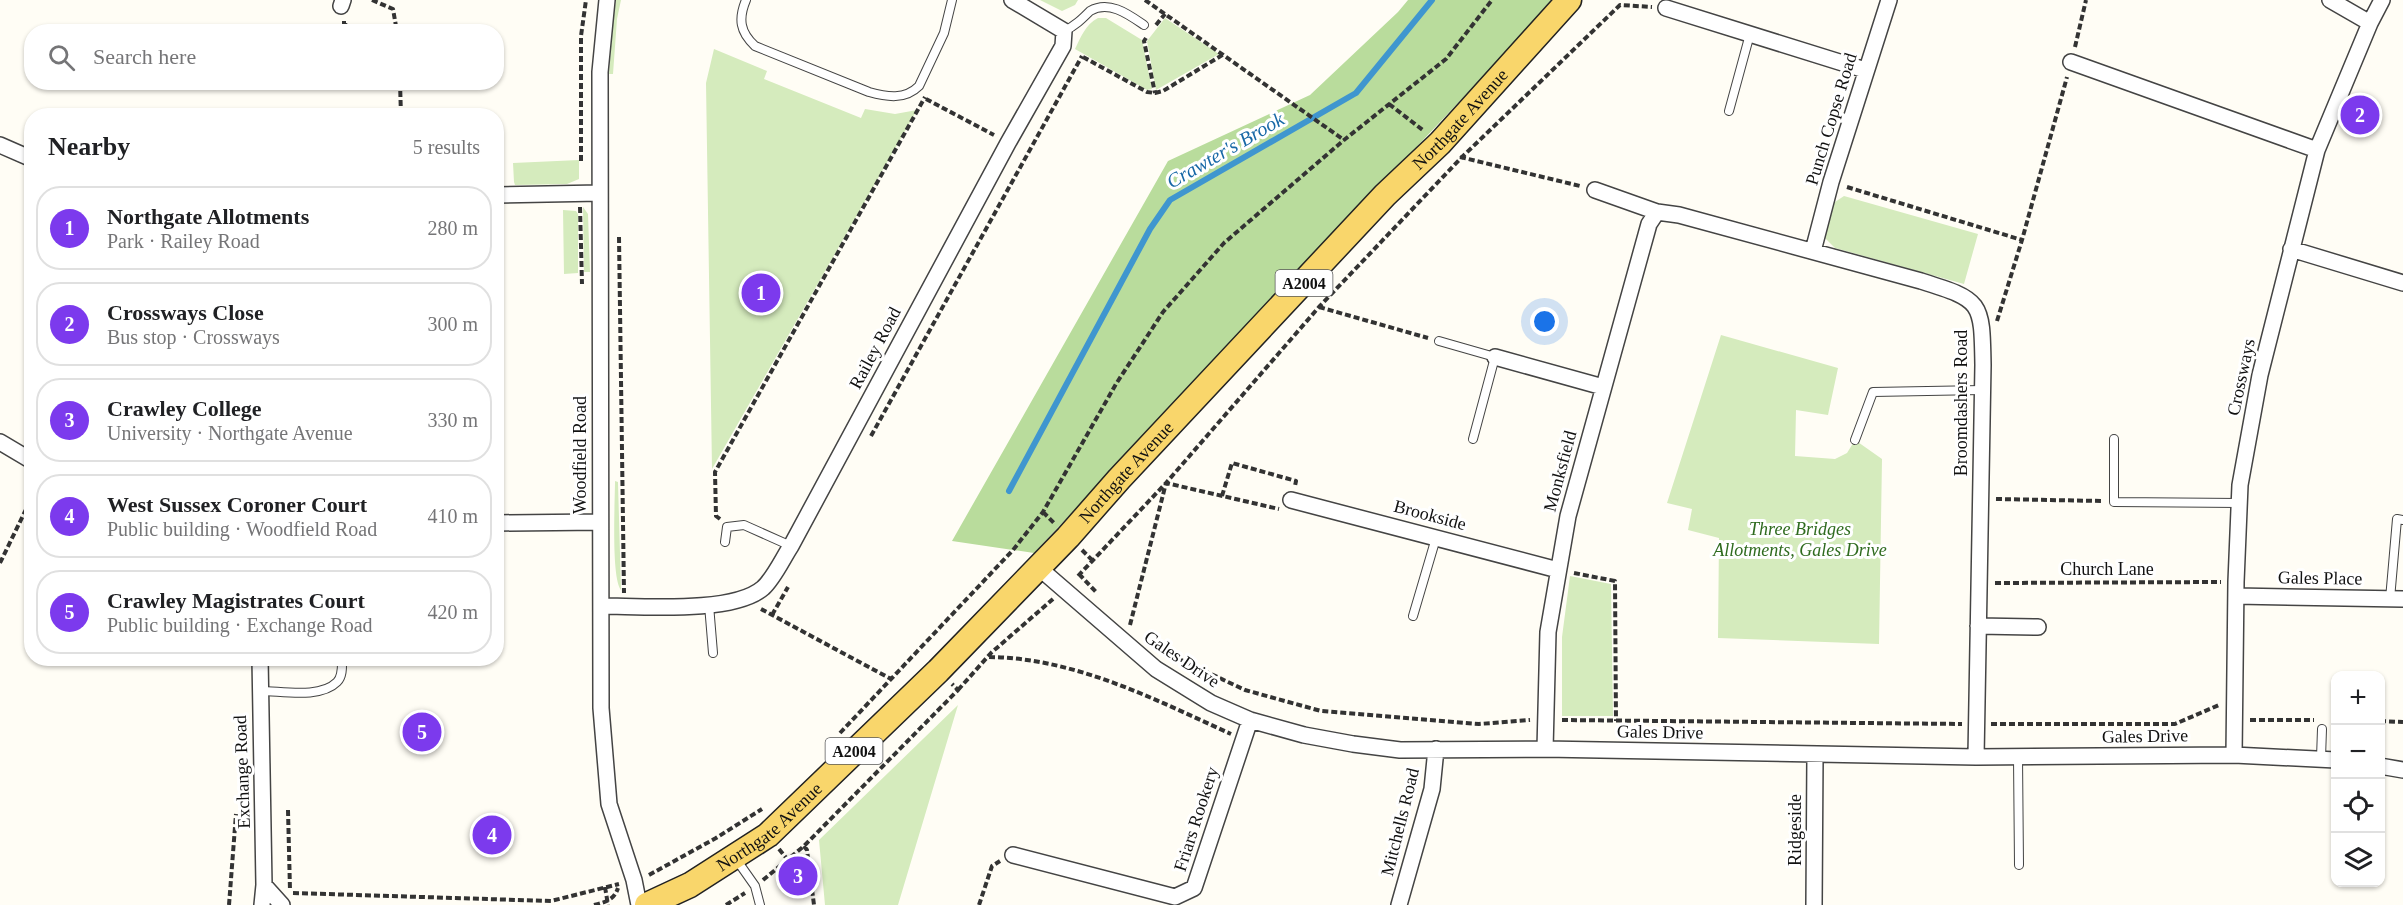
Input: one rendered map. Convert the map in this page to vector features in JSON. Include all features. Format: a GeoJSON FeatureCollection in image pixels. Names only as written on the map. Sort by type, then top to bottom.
{"type":"FeatureCollection","features":[{"type":"Feature","properties":{"kind":"main road","name":"Northgate Avenue"},"geometry":{"type":"LineString","coordinates":[[647,905],[690,885],[768,835],[938,670],[1038,567],[1385,195],[1440,143],[1569,0]]}},
{"type":"Feature","properties":{"kind":"street","name":"Woodfield Road"},"geometry":{"type":"LineString","coordinates":[[607,0],[600,72],[601,708],[609,804],[627,882],[639,905]]}},
{"type":"Feature","properties":{"kind":"street"},"geometry":{"type":"LineString","coordinates":[[1012,0],[1064,39]]}},
{"type":"Feature","properties":{"kind":"street","name":"Punch Copse Road"},"geometry":{"type":"LineString","coordinates":[[1813,251],[1832,182],[1889,0]]}},
{"type":"Feature","properties":{"kind":"street"},"geometry":{"type":"LineString","coordinates":[[2330,0],[2370,23]]}},
{"type":"Feature","properties":{"kind":"street","name":"Crossways"},"geometry":{"type":"LineString","coordinates":[[2234,755],[2240,485],[2260,375],[2290,249],[2318,150],[2370,23],[2382,0]]}},
{"type":"Feature","properties":{"kind":"street"},"geometry":{"type":"LineString","coordinates":[[1666,8],[1866,70]]}},
{"type":"Feature","properties":{"kind":"street","name":"Railey Road"},"geometry":{"type":"LineString","coordinates":[[601,606],[709,605],[744,600],[764,587],[791,546],[1064,39]]}},
{"type":"Feature","properties":{"kind":"street"},"geometry":{"type":"LineString","coordinates":[[2071,62],[2318,150]]}},
{"type":"Feature","properties":{"kind":"street"},"geometry":{"type":"LineString","coordinates":[[0,145],[24,156]]}},
{"type":"Feature","properties":{"kind":"street","name":"Broomdashers Road"},"geometry":{"type":"LineString","coordinates":[[1595,190],[1657,212],[1679,215],[1955,291],[1970,300],[1980,313],[1983,337],[1976,757]]}},
{"type":"Feature","properties":{"kind":"street"},"geometry":{"type":"LineString","coordinates":[[504,195],[600,193]]}},
{"type":"Feature","properties":{"kind":"street","name":"Monksfield"},"geometry":{"type":"LineString","coordinates":[[1545,750],[1548,632],[1568,516],[1649,224],[1657,212]]}},
{"type":"Feature","properties":{"kind":"street"},"geometry":{"type":"LineString","coordinates":[[2290,249],[2403,283]]}},
{"type":"Feature","properties":{"kind":"street"},"geometry":{"type":"LineString","coordinates":[[1495,357],[1603,387]]}},
{"type":"Feature","properties":{"kind":"street"},"geometry":{"type":"LineString","coordinates":[[0,442],[24,456]]}},
{"type":"Feature","properties":{"kind":"street","name":"Brookside"},"geometry":{"type":"LineString","coordinates":[[1291,500],[1436,536],[1558,570]]}},
{"type":"Feature","properties":{"kind":"street"},"geometry":{"type":"LineString","coordinates":[[504,523],[600,522]]}},
{"type":"Feature","properties":{"kind":"street","name":"Gales Drive"},"geometry":{"type":"LineString","coordinates":[[1038,567],[1155,669],[1211,703],[1250,720],[1304,735],[1353,744],[1400,750],[1976,757],[2234,755],[2328,759]]}},
{"type":"Feature","properties":{"kind":"street","name":"Gales Place"},"geometry":{"type":"LineString","coordinates":[[2236,589],[2396,599]]}},
{"type":"Feature","properties":{"kind":"street"},"geometry":{"type":"LineString","coordinates":[[1978,627],[2038,627]]}},
{"type":"Feature","properties":{"kind":"street","name":"Exchange Road"},"geometry":{"type":"LineString","coordinates":[[260,666],[264,885],[262,905]]}},
{"type":"Feature","properties":{"kind":"street","name":"Friars Rookery"},"geometry":{"type":"LineString","coordinates":[[1013,855],[1175,897],[1194,888],[1250,720]]}},
{"type":"Feature","properties":{"kind":"street","name":"Mitchells Road"},"geometry":{"type":"LineString","coordinates":[[1399,905],[1432,789],[1436,749]]}},
{"type":"Feature","properties":{"kind":"street","name":"Ridgeside"},"geometry":{"type":"LineString","coordinates":[[1814,905],[1815,755]]}},
{"type":"Feature","properties":{"kind":"street"},"geometry":{"type":"LineString","coordinates":[[2385,767],[2403,770]]}},
{"type":"Feature","properties":{"kind":"street"},"geometry":{"type":"LineString","coordinates":[[264,885],[287,899]]}},
{"type":"Feature","properties":{"kind":"lane"},"geometry":{"type":"LineString","coordinates":[[746,0],[741,11],[742,31],[748,40],[762,50],[885,97],[913,93],[919,86],[944,33],[952,0]]}},
{"type":"Feature","properties":{"kind":"lane"},"geometry":{"type":"LineString","coordinates":[[1064,39],[1092,9],[1101,5],[1109,4],[1144,25]]}},
{"type":"Feature","properties":{"kind":"lane"},"geometry":{"type":"LineString","coordinates":[[1729,111],[1750,34]]}},
{"type":"Feature","properties":{"kind":"lane"},"geometry":{"type":"LineString","coordinates":[[1439,342],[1495,357],[1473,439]]}},
{"type":"Feature","properties":{"kind":"lane"},"geometry":{"type":"LineString","coordinates":[[1855,440],[1873,392],[1982,390]]}},
{"type":"Feature","properties":{"kind":"lane"},"geometry":{"type":"LineString","coordinates":[[2114,439],[2114,502],[2240,503]]}},
{"type":"Feature","properties":{"kind":"lane"},"geometry":{"type":"LineString","coordinates":[[2396,599],[2397,519],[2403,520]]}},
{"type":"Feature","properties":{"kind":"lane"},"geometry":{"type":"LineString","coordinates":[[725,543],[728,527],[744,525],[791,546]]}},
{"type":"Feature","properties":{"kind":"lane"},"geometry":{"type":"LineString","coordinates":[[1413,616],[1436,536]]}},
{"type":"Feature","properties":{"kind":"lane"},"geometry":{"type":"LineString","coordinates":[[709,605],[713,653]]}},
{"type":"Feature","properties":{"kind":"lane"},"geometry":{"type":"LineString","coordinates":[[259,691],[312,692],[326,688],[338,681],[342,666]]}},
{"type":"Feature","properties":{"kind":"lane"},"geometry":{"type":"LineString","coordinates":[[2322,725],[2328,759]]}},
{"type":"Feature","properties":{"kind":"lane"},"geometry":{"type":"LineString","coordinates":[[2018,757],[2019,865]]}},
{"type":"Feature","properties":{"kind":"lane"},"geometry":{"type":"LineString","coordinates":[[735,858],[755,886],[760,905]]}},
{"type":"Feature","properties":{"kind":"path"},"geometry":{"type":"LineString","coordinates":[[372,0],[393,9],[396,24]]}},
{"type":"Feature","properties":{"kind":"path"},"geometry":{"type":"LineString","coordinates":[[1145,0],[1344,140]]}},
{"type":"Feature","properties":{"kind":"path"},"geometry":{"type":"LineString","coordinates":[[835,738],[1013,550],[1043,512],[1116,384],[1163,312],[1224,243],[1344,140],[1446,59],[1492,0]]}},
{"type":"Feature","properties":{"kind":"path"},"geometry":{"type":"LineString","coordinates":[[1994,331],[2022,240],[2086,0]]}},
{"type":"Feature","properties":{"kind":"path"},"geometry":{"type":"LineString","coordinates":[[813,905],[807,850],[804,846],[988,657],[1065,589],[1166,483],[1319,307],[1461,158],[1620,5],[1666,8]]}},
{"type":"Feature","properties":{"kind":"path"},"geometry":{"type":"LineString","coordinates":[[1152,30],[1165,14]]}},
{"type":"Feature","properties":{"kind":"path"},"geometry":{"type":"LineString","coordinates":[[1148,36],[1144,41],[1155,93]]}},
{"type":"Feature","properties":{"kind":"path"},"geometry":{"type":"LineString","coordinates":[[1064,39],[1082,57],[1147,92],[1155,93],[1163,91],[1224,54]]}},
{"type":"Feature","properties":{"kind":"path"},"geometry":{"type":"LineString","coordinates":[[871,437],[1082,57]]}},
{"type":"Feature","properties":{"kind":"path"},"geometry":{"type":"LineString","coordinates":[[919,86],[926,99],[1028,154]]}},
{"type":"Feature","properties":{"kind":"path"},"geometry":{"type":"LineString","coordinates":[[400,90],[401,108]]}},
{"type":"Feature","properties":{"kind":"path"},"geometry":{"type":"LineString","coordinates":[[728,527],[716,516],[715,472],[926,99]]}},
{"type":"Feature","properties":{"kind":"path"},"geometry":{"type":"LineString","coordinates":[[1389,104],[1461,158],[1595,190]]}},
{"type":"Feature","properties":{"kind":"path"},"geometry":{"type":"LineString","coordinates":[[1832,182],[2022,240]]}},
{"type":"Feature","properties":{"kind":"path"},"geometry":{"type":"LineString","coordinates":[[619,235],[625,606]]}},
{"type":"Feature","properties":{"kind":"path"},"geometry":{"type":"LineString","coordinates":[[1319,307],[1439,342]]}},
{"type":"Feature","properties":{"kind":"path"},"geometry":{"type":"LineString","coordinates":[[1166,483],[1222,496],[1287,511],[1296,482],[1232,463],[1222,496]]}},
{"type":"Feature","properties":{"kind":"path"},"geometry":{"type":"LineString","coordinates":[[1122,621],[1129,628],[1166,483]]}},
{"type":"Feature","properties":{"kind":"path"},"geometry":{"type":"LineString","coordinates":[[1980,499],[2114,502]]}},
{"type":"Feature","properties":{"kind":"path"},"geometry":{"type":"LineString","coordinates":[[0,563],[24,514]]}},
{"type":"Feature","properties":{"kind":"path"},"geometry":{"type":"LineString","coordinates":[[1558,570],[1615,580],[1616,721]]}},
{"type":"Feature","properties":{"kind":"path"},"geometry":{"type":"LineString","coordinates":[[1079,574],[1100,597]]}},
{"type":"Feature","properties":{"kind":"path","name":"Church Lane"},"geometry":{"type":"LineString","coordinates":[[1979,583],[2236,589]]}},
{"type":"Feature","properties":{"kind":"path"},"geometry":{"type":"LineString","coordinates":[[772,615],[789,584]]}},
{"type":"Feature","properties":{"kind":"path"},"geometry":{"type":"LineString","coordinates":[[744,600],[891,679]]}},
{"type":"Feature","properties":{"kind":"path"},"geometry":{"type":"LineString","coordinates":[[1148,640],[1177,658],[1245,690],[1321,711],[1479,724],[1546,719],[2175,724],[2234,698]]}},
{"type":"Feature","properties":{"kind":"path"},"geometry":{"type":"LineString","coordinates":[[916,650],[958,690]]}},
{"type":"Feature","properties":{"kind":"path"},"geometry":{"type":"LineString","coordinates":[[988,657],[1018,657],[1075,669],[1143,694],[1243,740]]}},
{"type":"Feature","properties":{"kind":"path"},"geometry":{"type":"LineString","coordinates":[[2234,720],[2322,725]]}},
{"type":"Feature","properties":{"kind":"path"},"geometry":{"type":"LineString","coordinates":[[2385,721],[2403,722]]}},
{"type":"Feature","properties":{"kind":"path"},"geometry":{"type":"LineString","coordinates":[[288,810],[287,899],[551,901],[627,882],[716,838],[770,802]]}},
{"type":"Feature","properties":{"kind":"path"},"geometry":{"type":"LineString","coordinates":[[228,905],[236,814]]}},
{"type":"Feature","properties":{"kind":"path"},"geometry":{"type":"LineString","coordinates":[[979,905],[992,866],[1013,855]]}},
{"type":"Feature","properties":{"kind":"path"},"geometry":{"type":"LineString","coordinates":[[594,905],[608,903],[627,882]]}},
{"type":"Feature","properties":{"kind":"path"},"geometry":{"type":"LineString","coordinates":[[605,887],[608,903]]}},
{"type":"Feature","properties":{"kind":"path"},"geometry":{"type":"LineString","coordinates":[[479,899],[479,905]]}},
{"type":"Feature","properties":{"kind":"green space"},"geometry":{"type":"Polygon","coordinates":[[[616,0],[621,0],[617,19],[613,74],[609,74],[613,19],[616,0]]]}},
{"type":"Feature","properties":{"kind":"green space"},"geometry":{"type":"Polygon","coordinates":[[[1040,0],[1078,0],[1075,5],[1062,11],[1040,0]]]}},
{"type":"Feature","properties":{"kind":"green space"},"geometry":{"type":"Polygon","coordinates":[[[1408,0],[1555,0],[1034,553],[952,541],[1168,161],[1310,95],[1408,0]]]}},
{"type":"Feature","properties":{"kind":"green space"},"geometry":{"type":"Polygon","coordinates":[[[1098,18],[1106,18],[1142,40],[1152,89],[1147,90],[1075,49],[1081,36],[1098,18]]]}},
{"type":"Feature","properties":{"kind":"green space"},"geometry":{"type":"Polygon","coordinates":[[[1165,18],[1219,54],[1156,90],[1147,41],[1165,18]]]}},
{"type":"Feature","properties":{"kind":"green space"},"geometry":{"type":"Polygon","coordinates":[[[714,49],[767,71],[764,79],[861,118],[865,109],[895,114],[917,110],[712,469],[706,83],[714,49]]]}},
{"type":"Feature","properties":{"kind":"green space"},"geometry":{"type":"Polygon","coordinates":[[[579,160],[579,179],[567,184],[515,185],[513,163],[579,160]]]}},
{"type":"Feature","properties":{"kind":"green space"},"geometry":{"type":"Polygon","coordinates":[[[1844,196],[1978,234],[1964,284],[1835,248],[1824,237],[1832,204],[1844,196]]]}},
{"type":"Feature","properties":{"kind":"green space"},"geometry":{"type":"Polygon","coordinates":[[[583,207],[588,214],[590,272],[584,272],[583,207]]]}},
{"type":"Feature","properties":{"kind":"green space"},"geometry":{"type":"Polygon","coordinates":[[[563,210],[576,211],[578,214],[578,273],[564,274],[563,210]]]}},
{"type":"Feature","properties":{"kind":"green space","name":"Three Bridges Allotments, Gales Drive"},"geometry":{"type":"Polygon","coordinates":[[[1721,335],[1838,368],[1828,415],[1796,410],[1795,456],[1835,459],[1847,453],[1855,440],[1882,459],[1879,644],[1718,638],[1719,538],[1688,530],[1692,509],[1667,503],[1721,335]]]}},
{"type":"Feature","properties":{"kind":"green space"},"geometry":{"type":"Polygon","coordinates":[[[615,481],[618,482],[621,590],[615,556],[615,481]]]}},
{"type":"Feature","properties":{"kind":"green space"},"geometry":{"type":"Polygon","coordinates":[[[1570,576],[1611,584],[1613,716],[1562,716],[1562,637],[1570,576]]]}},
{"type":"Feature","properties":{"kind":"green space"},"geometry":{"type":"Polygon","coordinates":[[[958,705],[898,905],[825,905],[819,840],[958,705]]]}},
{"type":"Feature","properties":{"kind":"waterway","name":"Crawter's Brook"},"geometry":{"type":"LineString","coordinates":[[1009,491],[1150,229],[1170,200],[1356,93],[1432,0]]}},
{"type":"Feature","properties":{"kind":"place","name":"Crossways Close"},"geometry":{"type":"Point","coordinates":[2360,115]}},
{"type":"Feature","properties":{"kind":"place","name":"Northgate Allotments"},"geometry":{"type":"Point","coordinates":[761,293]}},
{"type":"Feature","properties":{"kind":"place","name":"Crawley Magistrates Court"},"geometry":{"type":"Point","coordinates":[422,732]}},
{"type":"Feature","properties":{"kind":"place","name":"West Sussex Coroner Court"},"geometry":{"type":"Point","coordinates":[492,835]}},
{"type":"Feature","properties":{"kind":"place","name":"Crawley College"},"geometry":{"type":"Point","coordinates":[798,876]}}]}
